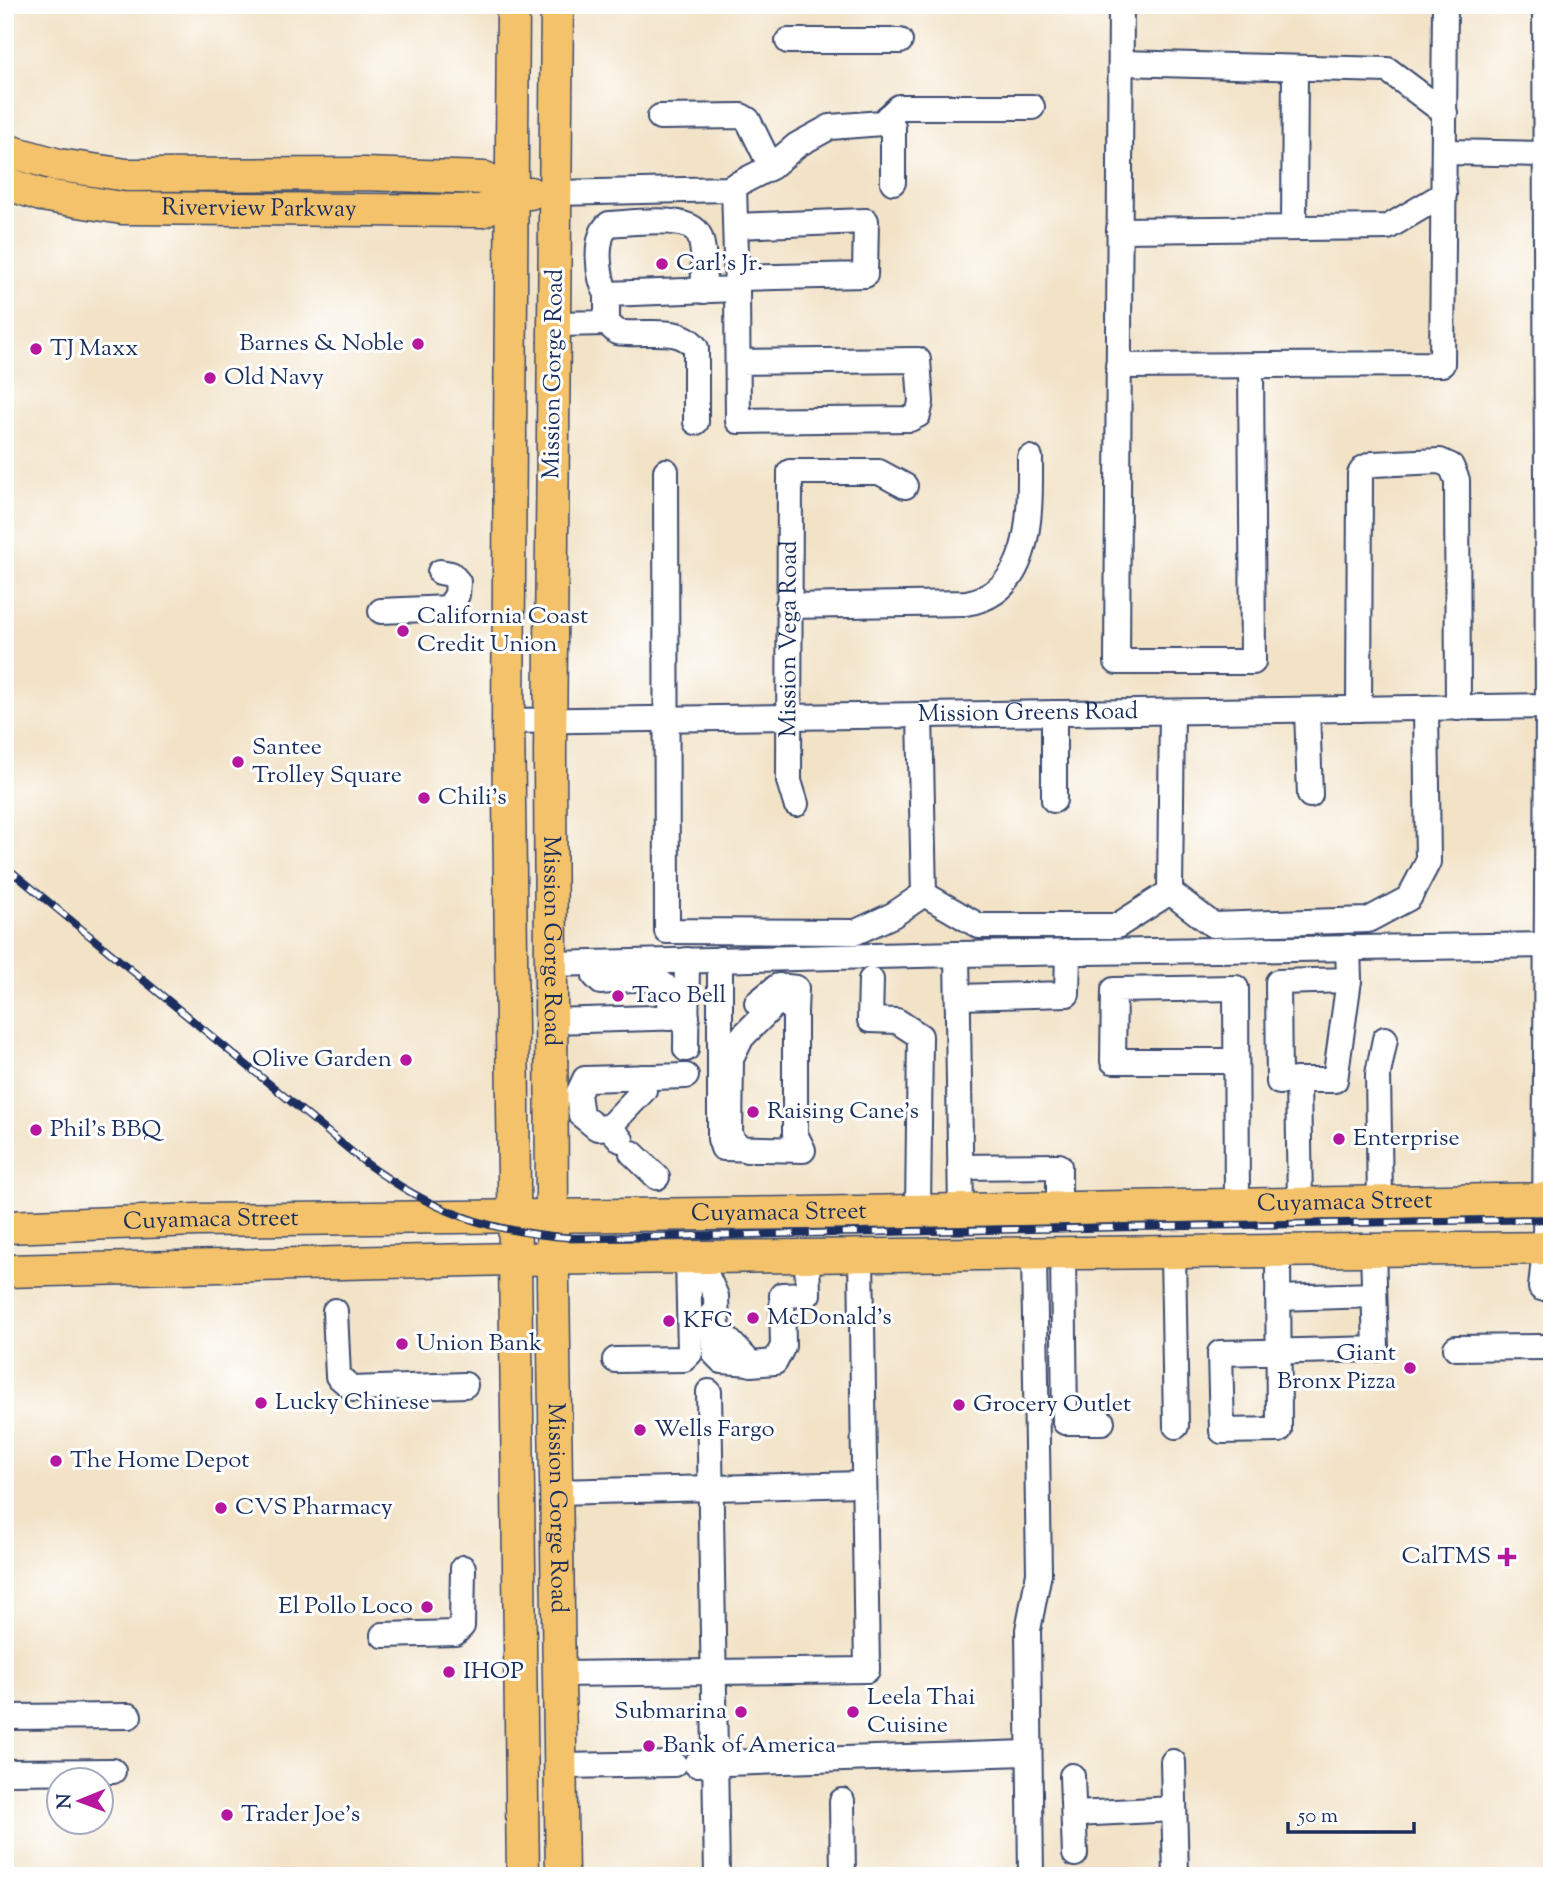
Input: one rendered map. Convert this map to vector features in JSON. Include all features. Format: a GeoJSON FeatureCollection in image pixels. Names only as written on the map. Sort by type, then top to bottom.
{"type":"FeatureCollection","features":[{"type":"Feature","properties":{"kind":"main road","name":"Mission Gorge Road"},"geometry":{"type":"LineString","coordinates":[[513,5],[508,721],[512,1216],[523,1876]]}},
{"type":"Feature","properties":{"kind":"main road","name":"Mission Gorge Road"},"geometry":{"type":"LineString","coordinates":[[557,5],[550,720],[552,1258],[562,1876]]}},
{"type":"Feature","properties":{"kind":"main road","name":"Riverview Parkway"},"geometry":{"type":"LineString","coordinates":[[5,150],[59,165],[127,175],[364,174],[485,177],[513,194]]}},
{"type":"Feature","properties":{"kind":"main road","name":"Riverview Parkway"},"geometry":{"type":"LineString","coordinates":[[5,183],[54,198],[122,208],[482,211],[513,194],[556,192]]}},
{"type":"Feature","properties":{"kind":"main road","name":"Cuyamaca Street"},"geometry":{"type":"LineString","coordinates":[[5,1227],[1548,1199]]}},
{"type":"Feature","properties":{"kind":"main road","name":"Cuyamaca Street"},"geometry":{"type":"LineString","coordinates":[[5,1271],[552,1258],[701,1272],[807,1256],[1549,1248]]}},
{"type":"Feature","properties":{"kind":"main road"},"geometry":{"type":"LineString","coordinates":[[521,1757],[541,1783],[545,1861],[550,1876]]}},
{"type":"Feature","properties":{"kind":"street"},"geometry":{"type":"LineString","coordinates":[[1121,5],[1117,662],[1253,662],[1251,366]]}},
{"type":"Feature","properties":{"kind":"street"},"geometry":{"type":"LineString","coordinates":[[1118,366],[1442,364],[1445,5]]}},
{"type":"Feature","properties":{"kind":"street"},"geometry":{"type":"LineString","coordinates":[[1545,5],[1548,50],[1549,1248],[1541,1288],[1552,1288]]}},
{"type":"Feature","properties":{"kind":"street"},"geometry":{"type":"LineString","coordinates":[[789,41],[900,41]]}},
{"type":"Feature","properties":{"kind":"street"},"geometry":{"type":"LineString","coordinates":[[1121,63],[1388,71],[1445,113]]}},
{"type":"Feature","properties":{"kind":"street"},"geometry":{"type":"LineString","coordinates":[[1293,226],[1295,69]]}},
{"type":"Feature","properties":{"kind":"street"},"geometry":{"type":"LineString","coordinates":[[556,192],[728,189],[771,167],[797,145],[830,127],[883,123],[899,107],[1032,107]]}},
{"type":"Feature","properties":{"kind":"street"},"geometry":{"type":"LineString","coordinates":[[660,117],[741,116],[748,120],[771,167]]}},
{"type":"Feature","properties":{"kind":"street"},"geometry":{"type":"LineString","coordinates":[[888,117],[892,127],[893,182]]}},
{"type":"Feature","properties":{"kind":"street"},"geometry":{"type":"LineString","coordinates":[[1445,152],[1546,154]]}},
{"type":"Feature","properties":{"kind":"street"},"geometry":{"type":"LineString","coordinates":[[734,186],[738,421],[910,419],[918,415],[918,360],[738,362]]}},
{"type":"Feature","properties":{"kind":"street"},"geometry":{"type":"LineString","coordinates":[[1119,230],[1388,227],[1444,194]]}},
{"type":"Feature","properties":{"kind":"street"},"geometry":{"type":"LineString","coordinates":[[607,323],[607,295],[602,286],[600,239],[606,226],[675,222],[692,227],[698,232],[702,245],[704,291]]}},
{"type":"Feature","properties":{"kind":"street"},"geometry":{"type":"LineString","coordinates":[[607,295],[704,291],[737,284],[865,275],[866,222],[736,226]]}},
{"type":"Feature","properties":{"kind":"street"},"geometry":{"type":"LineString","coordinates":[[555,324],[607,323],[617,332],[671,334],[691,340],[696,348],[696,422]]}},
{"type":"Feature","properties":{"kind":"street"},"geometry":{"type":"LineString","coordinates":[[788,606],[966,603],[990,596],[1016,564],[1028,534],[1030,458]]}},
{"type":"Feature","properties":{"kind":"street"},"geometry":{"type":"LineString","coordinates":[[1359,709],[1360,474],[1363,468],[1373,464],[1440,461],[1451,466],[1457,480],[1458,708]]}},
{"type":"Feature","properties":{"kind":"street"},"geometry":{"type":"LineString","coordinates":[[666,471],[667,931],[856,932],[893,915],[924,894]]}},
{"type":"Feature","properties":{"kind":"street","name":"Mission Vega Road"},"geometry":{"type":"LineString","coordinates":[[796,804],[789,781],[790,472],[879,472],[905,486]]}},
{"type":"Feature","properties":{"kind":"street"},"geometry":{"type":"LineString","coordinates":[[381,611],[448,608],[457,595],[458,582],[451,574],[440,572]]}},
{"type":"Feature","properties":{"kind":"street","name":"Mission Greens Road"},"geometry":{"type":"LineString","coordinates":[[508,721],[1550,706]]}},
{"type":"Feature","properties":{"kind":"street"},"geometry":{"type":"LineString","coordinates":[[1170,892],[1213,925],[1368,920],[1409,898],[1428,862],[1426,708]]}},
{"type":"Feature","properties":{"kind":"street"},"geometry":{"type":"LineString","coordinates":[[1307,710],[1310,796]]}},
{"type":"Feature","properties":{"kind":"street"},"geometry":{"type":"LineString","coordinates":[[1170,892],[1172,712]]}},
{"type":"Feature","properties":{"kind":"street"},"geometry":{"type":"LineString","coordinates":[[1054,713],[1054,800]]}},
{"type":"Feature","properties":{"kind":"street"},"geometry":{"type":"LineString","coordinates":[[920,715],[924,894]]}},
{"type":"Feature","properties":{"kind":"street"},"geometry":{"type":"LineString","coordinates":[[924,894],[979,926],[1117,926],[1170,892]]}},
{"type":"Feature","properties":{"kind":"street"},"geometry":{"type":"LineString","coordinates":[[551,964],[1549,944]]}},
{"type":"Feature","properties":{"kind":"street"},"geometry":{"type":"LineString","coordinates":[[1348,947],[1349,981],[1335,1080],[1279,1082],[1278,982],[1349,981]]}},
{"type":"Feature","properties":{"kind":"street"},"geometry":{"type":"LineString","coordinates":[[958,997],[1068,994],[1068,952]]}},
{"type":"Feature","properties":{"kind":"street"},"geometry":{"type":"LineString","coordinates":[[957,954],[961,1210]]}},
{"type":"Feature","properties":{"kind":"street"},"geometry":{"type":"LineString","coordinates":[[720,959],[720,1139],[723,1148],[747,1150],[803,1150],[795,1134],[795,1012],[786,1003],[777,1002],[742,1037],[731,1059],[730,1135],[736,1145],[747,1150]]}},
{"type":"Feature","properties":{"kind":"street"},"geometry":{"type":"LineString","coordinates":[[678,1018],[687,960]]}},
{"type":"Feature","properties":{"kind":"street"},"geometry":{"type":"LineString","coordinates":[[594,963],[596,976],[601,982],[652,979],[664,985],[687,1049]]}},
{"type":"Feature","properties":{"kind":"street"},"geometry":{"type":"LineString","coordinates":[[871,980],[870,1020],[897,1021],[920,1036],[918,1211]]}},
{"type":"Feature","properties":{"kind":"street"},"geometry":{"type":"LineString","coordinates":[[1236,1061],[1113,1061],[1114,990],[1236,988],[1237,1205]]}},
{"type":"Feature","properties":{"kind":"street"},"geometry":{"type":"LineString","coordinates":[[551,1021],[678,1018]]}},
{"type":"Feature","properties":{"kind":"street"},"geometry":{"type":"LineString","coordinates":[[1380,1202],[1378,1074],[1385,1039]]}},
{"type":"Feature","properties":{"kind":"street"},"geometry":{"type":"LineString","coordinates":[[657,1177],[620,1140],[597,1128],[581,1115],[578,1094],[585,1079],[686,1076]]}},
{"type":"Feature","properties":{"kind":"street"},"geometry":{"type":"LineString","coordinates":[[620,1140],[644,1090],[643,1077]]}},
{"type":"Feature","properties":{"kind":"street"},"geometry":{"type":"LineString","coordinates":[[1298,1080],[1300,1204]]}},
{"type":"Feature","properties":{"kind":"street"},"geometry":{"type":"LineString","coordinates":[[960,1167],[1059,1166],[1059,1208]]}},
{"type":"Feature","properties":{"kind":"street"},"geometry":{"type":"LineString","coordinates":[[1278,1251],[1279,1351],[1376,1349],[1373,1250]]}},
{"type":"Feature","properties":{"kind":"street"},"geometry":{"type":"LineString","coordinates":[[1172,1252],[1176,1426]]}},
{"type":"Feature","properties":{"kind":"street"},"geometry":{"type":"LineString","coordinates":[[1049,1253],[1065,1422],[1102,1422]]}},
{"type":"Feature","properties":{"kind":"street"},"geometry":{"type":"LineString","coordinates":[[1031,1876],[1028,1630],[1039,1573],[1049,1253]]}},
{"type":"Feature","properties":{"kind":"street"},"geometry":{"type":"LineString","coordinates":[[559,1674],[867,1670],[861,1255]]}},
{"type":"Feature","properties":{"kind":"street"},"geometry":{"type":"LineString","coordinates":[[701,1272],[716,1296],[717,1328],[751,1363],[775,1362],[783,1346],[782,1295],[808,1294],[807,1256]]}},
{"type":"Feature","properties":{"kind":"street"},"geometry":{"type":"LineString","coordinates":[[615,1360],[684,1359],[690,1353],[701,1272]]}},
{"type":"Feature","properties":{"kind":"street"},"geometry":{"type":"LineString","coordinates":[[1278,1298],[1374,1295]]}},
{"type":"Feature","properties":{"kind":"street"},"geometry":{"type":"LineString","coordinates":[[334,1311],[338,1376],[353,1388],[465,1385]]}},
{"type":"Feature","properties":{"kind":"street"},"geometry":{"type":"LineString","coordinates":[[1456,1348],[1542,1347]]}},
{"type":"Feature","properties":{"kind":"street"},"geometry":{"type":"LineString","coordinates":[[709,1391],[714,1672],[696,1764],[717,1876]]}},
{"type":"Feature","properties":{"kind":"street"},"geometry":{"type":"LineString","coordinates":[[556,1492],[864,1484]]}},
{"type":"Feature","properties":{"kind":"street"},"geometry":{"type":"LineString","coordinates":[[383,1635],[455,1633],[462,1626],[463,1568]]}},
{"type":"Feature","properties":{"kind":"street"},"geometry":{"type":"LineString","coordinates":[[5,1717],[130,1716]]}},
{"type":"Feature","properties":{"kind":"street"},"geometry":{"type":"LineString","coordinates":[[562,1766],[1029,1753]]}},
{"type":"Feature","properties":{"kind":"street"},"geometry":{"type":"LineString","coordinates":[[1172,1762],[1176,1876]]}},
{"type":"Feature","properties":{"kind":"street"},"geometry":{"type":"LineString","coordinates":[[5,1772],[46,1772]]}},
{"type":"Feature","properties":{"kind":"street"},"geometry":{"type":"LineString","coordinates":[[1072,1776],[1075,1854]]}},
{"type":"Feature","properties":{"kind":"street"},"geometry":{"type":"LineString","coordinates":[[842,1801],[843,1876]]}},
{"type":"Feature","properties":{"kind":"street"},"geometry":{"type":"LineString","coordinates":[[1074,1814],[1174,1809]]}},
{"type":"Feature","properties":{"kind":"railway"},"geometry":{"type":"LineString","coordinates":[[5,866],[388,1179],[437,1206],[514,1231],[574,1238],[1552,1219]]}},
{"type":"Feature","properties":{"kind":"place","name":"Carl's Jr."},"geometry":{"type":"Point","coordinates":[662,264]}},
{"type":"Feature","properties":{"kind":"place","name":"Barnes & Noble"},"geometry":{"type":"Point","coordinates":[418,344]}},
{"type":"Feature","properties":{"kind":"place","name":"TJ Maxx"},"geometry":{"type":"Point","coordinates":[36,349]}},
{"type":"Feature","properties":{"kind":"place","name":"Old Navy"},"geometry":{"type":"Point","coordinates":[210,378]}},
{"type":"Feature","properties":{"kind":"place","name":"California Coast Credit Union"},"geometry":{"type":"Point","coordinates":[403,631]}},
{"type":"Feature","properties":{"kind":"place","name":"Santee Trolley Square"},"geometry":{"type":"Point","coordinates":[238,762]}},
{"type":"Feature","properties":{"kind":"place","name":"Chili's"},"geometry":{"type":"Point","coordinates":[424,798]}},
{"type":"Feature","properties":{"kind":"place","name":"Taco Bell"},"geometry":{"type":"Point","coordinates":[618,996]}},
{"type":"Feature","properties":{"kind":"place","name":"Olive Garden"},"geometry":{"type":"Point","coordinates":[406,1060]}},
{"type":"Feature","properties":{"kind":"place","name":"Raising Cane's"},"geometry":{"type":"Point","coordinates":[753,1112]}},
{"type":"Feature","properties":{"kind":"place","name":"Phil's BBQ"},"geometry":{"type":"Point","coordinates":[36,1130]}},
{"type":"Feature","properties":{"kind":"place","name":"Enterprise"},"geometry":{"type":"Point","coordinates":[1339,1139]}},
{"type":"Feature","properties":{"kind":"place","name":"McDonald's"},"geometry":{"type":"Point","coordinates":[753,1318]}},
{"type":"Feature","properties":{"kind":"place","name":"KFC"},"geometry":{"type":"Point","coordinates":[669,1321]}},
{"type":"Feature","properties":{"kind":"place","name":"Union Bank"},"geometry":{"type":"Point","coordinates":[402,1344]}},
{"type":"Feature","properties":{"kind":"place","name":"Giant Bronx Pizza"},"geometry":{"type":"Point","coordinates":[1410,1368]}},
{"type":"Feature","properties":{"kind":"place","name":"Lucky Chinese"},"geometry":{"type":"Point","coordinates":[261,1403]}},
{"type":"Feature","properties":{"kind":"place","name":"Grocery Outlet"},"geometry":{"type":"Point","coordinates":[959,1405]}},
{"type":"Feature","properties":{"kind":"place","name":"Wells Fargo"},"geometry":{"type":"Point","coordinates":[640,1430]}},
{"type":"Feature","properties":{"kind":"place","name":"The Home Depot"},"geometry":{"type":"Point","coordinates":[56,1461]}},
{"type":"Feature","properties":{"kind":"place","name":"CVS Pharmacy"},"geometry":{"type":"Point","coordinates":[221,1508]}},
{"type":"Feature","properties":{"kind":"place","name":"CalTMS"},"geometry":{"type":"Point","coordinates":[1507,1557]}},
{"type":"Feature","properties":{"kind":"place","name":"El Pollo Loco"},"geometry":{"type":"Point","coordinates":[427,1607]}},
{"type":"Feature","properties":{"kind":"place","name":"IHOP"},"geometry":{"type":"Point","coordinates":[449,1672]}},
{"type":"Feature","properties":{"kind":"place","name":"Submarina"},"geometry":{"type":"Point","coordinates":[741,1712]}},
{"type":"Feature","properties":{"kind":"place","name":"Leela Thai Cuisine"},"geometry":{"type":"Point","coordinates":[853,1712]}},
{"type":"Feature","properties":{"kind":"place","name":"Bank of America"},"geometry":{"type":"Point","coordinates":[649,1746]}},
{"type":"Feature","properties":{"kind":"place","name":"Trader Joe's"},"geometry":{"type":"Point","coordinates":[227,1815]}}]}
